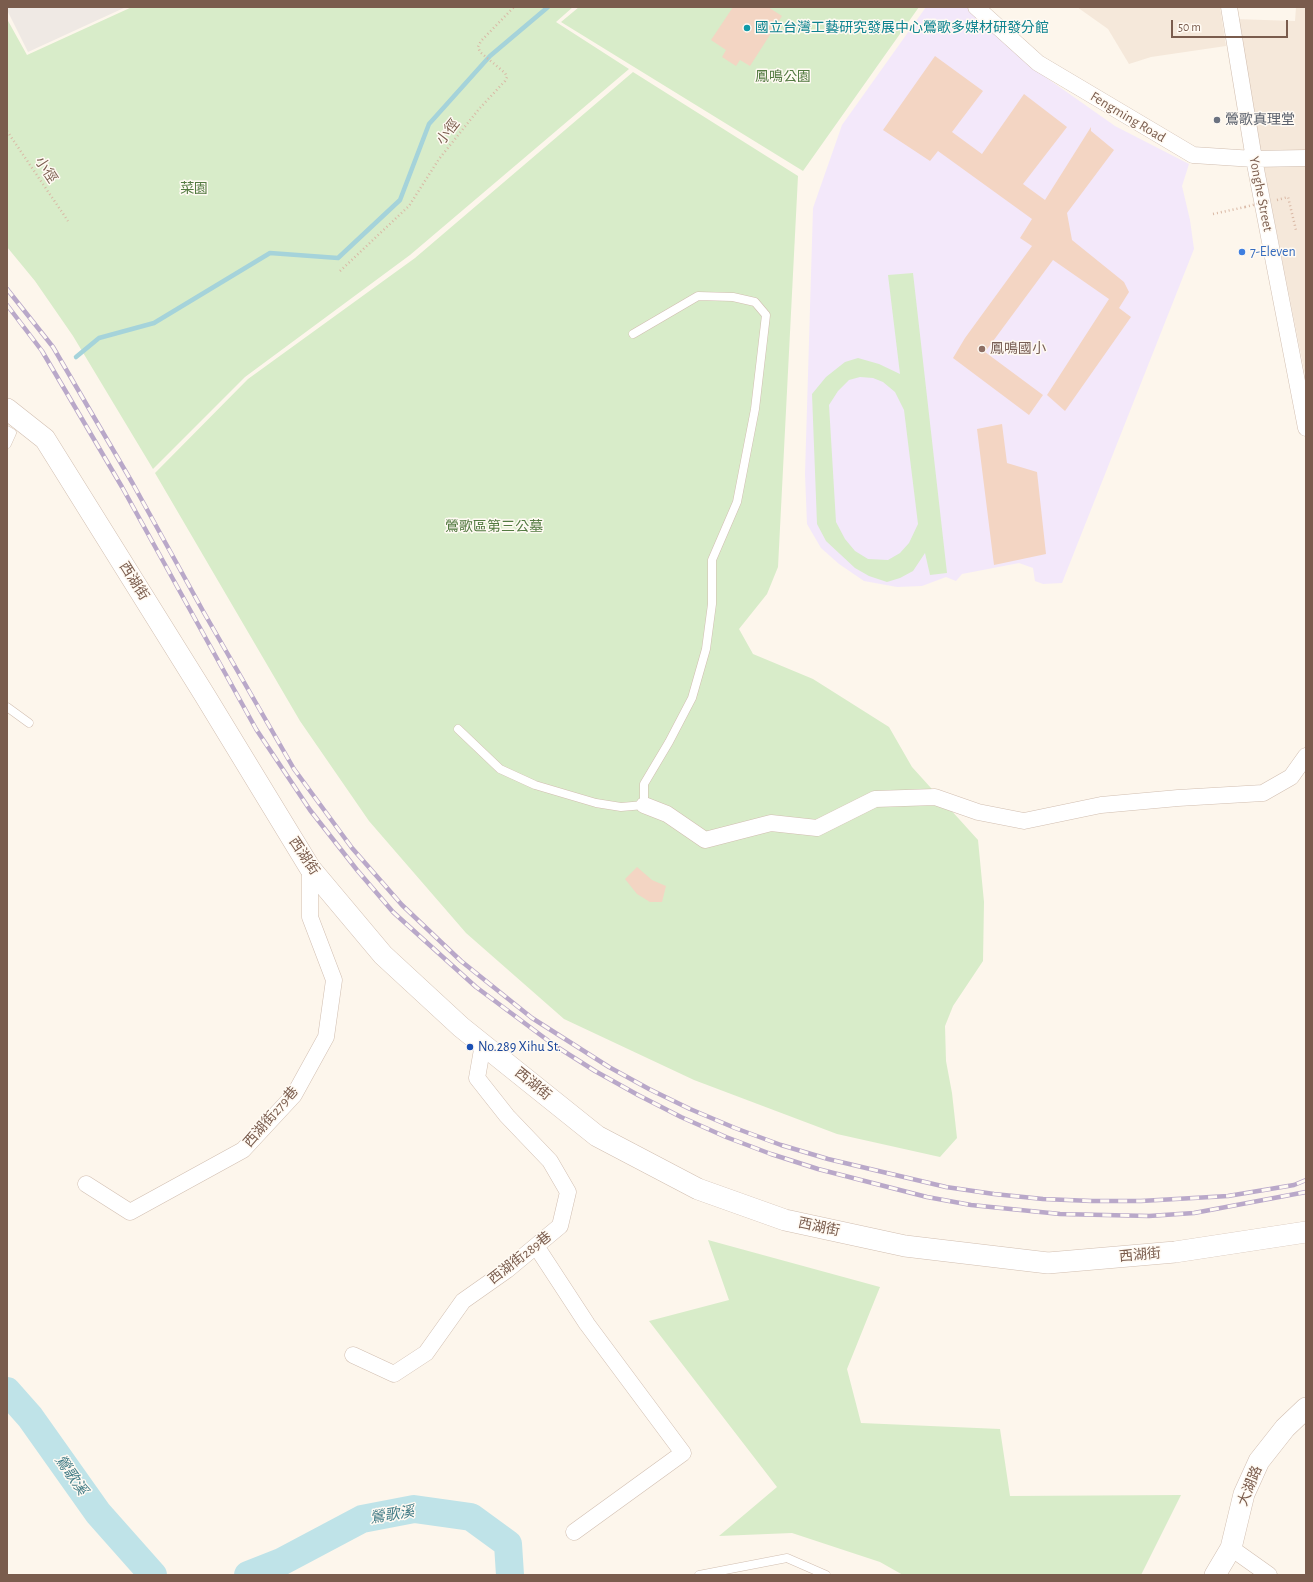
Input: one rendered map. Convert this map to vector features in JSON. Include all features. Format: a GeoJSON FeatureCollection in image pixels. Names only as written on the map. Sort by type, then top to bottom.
{"type":"FeatureCollection","features":[{"type":"Feature","properties":{"kind":"street","name":"Fengming Road"},"geometry":{"type":"LineString","coordinates":[[976,7],[1038,63],[1192,155],[1254,159],[1306,158]]}},
{"type":"Feature","properties":{"kind":"street","name":"Yonghe Street"},"geometry":{"type":"LineString","coordinates":[[1229,7],[1254,159],[1306,428]]}},
{"type":"Feature","properties":{"kind":"street","name":"西湖街"},"geometry":{"type":"LineString","coordinates":[[7,409],[45,439],[204,694],[310,868],[383,954],[461,1027],[597,1136],[698,1189],[785,1220],[905,1246],[1048,1263],[1176,1252],[1306,1232]]}},
{"type":"Feature","properties":{"kind":"street"},"geometry":{"type":"LineString","coordinates":[[644,805],[667,814],[705,840],[771,823],[817,828],[875,799],[935,797],[978,812],[1024,821],[1101,805],[1178,798],[1263,793],[1291,776],[1306,756]]}},
{"type":"Feature","properties":{"kind":"street","name":"西湖街279巷"},"geometry":{"type":"LineString","coordinates":[[86,1184],[130,1212],[243,1150],[294,1095],[326,1037],[334,980],[310,917],[310,868]]}},
{"type":"Feature","properties":{"kind":"street","name":"西湖街289巷"},"geometry":{"type":"LineString","coordinates":[[353,1355],[394,1374],[426,1353],[463,1301],[507,1270],[560,1226],[568,1192],[550,1161],[507,1116],[477,1078],[483,1044]]}},
{"type":"Feature","properties":{"kind":"street"},"geometry":{"type":"LineString","coordinates":[[536,1246],[587,1324],[683,1454],[574,1532]]}},
{"type":"Feature","properties":{"kind":"street","name":"大湖路"},"geometry":{"type":"LineString","coordinates":[[1215,1575],[1231,1548],[1244,1494],[1259,1461],[1285,1428],[1306,1408]]}},
{"type":"Feature","properties":{"kind":"street"},"geometry":{"type":"LineString","coordinates":[[1231,1548],[1268,1575]]}},
{"type":"Feature","properties":{"kind":"lane"},"geometry":{"type":"LineString","coordinates":[[458,729],[500,769],[535,785],[596,803],[621,807],[644,805],[644,784],[669,742],[692,698],[706,649],[712,604],[712,560],[737,502],[755,409],[766,315],[755,302],[733,297],[698,296],[633,334]]}},
{"type":"Feature","properties":{"kind":"lane"},"geometry":{"type":"LineString","coordinates":[[7,430],[12,433],[7,444]]}},
{"type":"Feature","properties":{"kind":"lane"},"geometry":{"type":"LineString","coordinates":[[7,707],[29,723]]}},
{"type":"Feature","properties":{"kind":"lane"},"geometry":{"type":"LineString","coordinates":[[698,1575],[787,1558],[826,1575]]}},
{"type":"Feature","properties":{"kind":"path","name":"小徑"},"geometry":{"type":"LineString","coordinates":[[340,271],[409,206],[439,159],[479,109],[505,81],[507,77],[505,73],[480,52],[478,48],[481,41],[514,7]]}},
{"type":"Feature","properties":{"kind":"path","name":"小徑"},"geometry":{"type":"LineString","coordinates":[[7,132],[17,144],[68,221]]}},
{"type":"Feature","properties":{"kind":"path"},"geometry":{"type":"LineString","coordinates":[[1213,214],[1288,197],[1296,230]]}},
{"type":"Feature","properties":{"kind":"shaded area"},"geometry":{"type":"Polygon","coordinates":[[[7,7],[126,7],[28,52],[7,10],[7,7]]]}},
{"type":"Feature","properties":{"kind":"shaded area","name":"鳳鳴國小"},"geometry":{"type":"Polygon","coordinates":[[[926,7],[970,7],[1034,69],[1115,126],[1189,164],[1182,186],[1190,220],[1194,249],[1062,583],[1043,584],[1035,581],[1033,568],[1019,563],[962,574],[956,581],[946,577],[922,586],[897,587],[864,581],[839,564],[821,548],[807,524],[805,474],[813,208],[842,125],[926,7]]]}},
{"type":"Feature","properties":{"kind":"shaded area"},"geometry":{"type":"Polygon","coordinates":[[[1077,7],[1220,7],[1226,46],[1151,57],[1129,64],[1108,29],[1077,7]]]}},
{"type":"Feature","properties":{"kind":"shaded area"},"geometry":{"type":"Polygon","coordinates":[[[1296,7],[1306,7],[1306,380],[1234,19],[1295,21],[1296,7]]]}},
{"type":"Feature","properties":{"kind":"green space","name":"菜園"},"geometry":{"type":"Polygon","coordinates":[[[132,7],[573,7],[556,22],[629,69],[410,255],[245,377],[153,469],[73,336],[35,281],[7,247],[7,19],[27,55],[132,7]]]}},
{"type":"Feature","properties":{"kind":"green space","name":"鳳鳴公園"},"geometry":{"type":"Polygon","coordinates":[[[579,7],[919,7],[803,171],[561,22],[579,7]]]}},
{"type":"Feature","properties":{"kind":"green space","name":"鶯歌區第三公墓"},"geometry":{"type":"Polygon","coordinates":[[[633,72],[798,176],[778,567],[767,594],[739,629],[753,654],[813,679],[889,727],[912,767],[978,840],[984,902],[983,961],[953,1006],[945,1026],[946,1061],[952,1093],[957,1138],[940,1157],[837,1134],[694,1080],[564,1019],[466,933],[369,821],[300,721],[155,473],[248,379],[415,258],[633,72]]]}},
{"type":"Feature","properties":{"kind":"green space"},"geometry":{"type":"Polygon","coordinates":[[[913,273],[947,573],[930,575],[925,553],[913,571],[900,578],[887,582],[869,576],[855,568],[826,541],[817,524],[812,394],[826,377],[845,362],[858,358],[879,364],[900,374],[888,275],[913,273]],[[860,377],[849,380],[838,391],[829,405],[836,522],[845,539],[855,551],[868,559],[888,560],[900,553],[909,543],[918,524],[904,410],[895,392],[883,382],[873,378],[860,377]]]}},
{"type":"Feature","properties":{"kind":"green space"},"geometry":{"type":"Polygon","coordinates":[[[708,1240],[880,1287],[847,1369],[861,1423],[1000,1429],[1010,1496],[1181,1495],[1141,1575],[903,1575],[880,1562],[792,1533],[719,1536],[777,1487],[649,1321],[729,1300],[708,1240]]]}},
{"type":"Feature","properties":{"kind":"building","name":"國立台灣工藝研究發展中心鶯歌多媒材研發分館"},"geometry":{"type":"Polygon","coordinates":[[[733,7],[768,7],[782,16],[750,66],[740,60],[736,66],[722,57],[726,50],[711,40],[733,7]]]}},
{"type":"Feature","properties":{"kind":"building"},"geometry":{"type":"Polygon","coordinates":[[[935,56],[983,91],[952,132],[982,154],[1024,94],[1067,127],[1023,184],[1045,200],[1091,127],[1091,131],[1114,150],[1067,213],[1072,240],[1124,282],[1129,292],[1119,308],[1131,317],[1065,411],[1047,395],[1109,299],[1053,260],[985,352],[1043,395],[1029,415],[953,358],[965,338],[1032,246],[1020,238],[1032,219],[938,151],[930,161],[883,130],[935,56]]]}},
{"type":"Feature","properties":{"kind":"building"},"geometry":{"type":"Polygon","coordinates":[[[1002,424],[1007,463],[1037,472],[1046,554],[994,565],[977,429],[1002,424]]]}},
{"type":"Feature","properties":{"kind":"building"},"geometry":{"type":"Polygon","coordinates":[[[637,867],[652,880],[666,886],[662,902],[650,902],[637,894],[625,879],[637,867]]]}},
{"type":"Feature","properties":{"kind":"waterway"},"geometry":{"type":"LineString","coordinates":[[76,357],[99,338],[154,323],[270,253],[338,258],[400,200],[429,124],[490,56],[548,7]]}},
{"type":"Feature","properties":{"kind":"waterway","name":"鶯歌溪"},"geometry":{"type":"LineString","coordinates":[[7,1391],[30,1417],[98,1513],[153,1575]]}},
{"type":"Feature","properties":{"kind":"waterway","name":"鶯歌溪"},"geometry":{"type":"LineString","coordinates":[[248,1575],[281,1562],[362,1519],[414,1509],[471,1517],[508,1544],[510,1575]]}},
{"type":"Feature","properties":{"kind":"railway"},"geometry":{"type":"LineString","coordinates":[[7,289],[53,347],[133,484],[203,611],[294,769],[352,848],[402,905],[461,961],[532,1018],[609,1067],[649,1089],[690,1109],[735,1128],[781,1145],[828,1159],[946,1187],[1043,1199],[1141,1201],[1228,1196],[1294,1185],[1306,1180]]}},
{"type":"Feature","properties":{"kind":"railway"},"geometry":{"type":"LineString","coordinates":[[7,305],[42,351],[122,487],[256,729],[310,810],[357,870],[393,912],[476,987],[554,1045],[595,1071],[638,1095],[681,1117],[726,1137],[771,1154],[818,1169],[927,1197],[971,1205],[1060,1214],[1149,1216],[1194,1213],[1306,1192]]}},
{"type":"Feature","properties":{"kind":"place","name":"國立台灣工藝研究發展中心鶯歌多媒材研發分館"},"geometry":{"type":"Point","coordinates":[747,28]}},
{"type":"Feature","properties":{"kind":"place","name":"鶯歌真理堂"},"geometry":{"type":"Point","coordinates":[1217,120]}},
{"type":"Feature","properties":{"kind":"place","name":"7-Eleven"},"geometry":{"type":"Point","coordinates":[1242,252]}},
{"type":"Feature","properties":{"kind":"place","name":"鳳鳴國小"},"geometry":{"type":"Point","coordinates":[982,349]}},
{"type":"Feature","properties":{"kind":"place","name":"No.289 Xihu St."},"geometry":{"type":"Point","coordinates":[470,1047]}}]}
